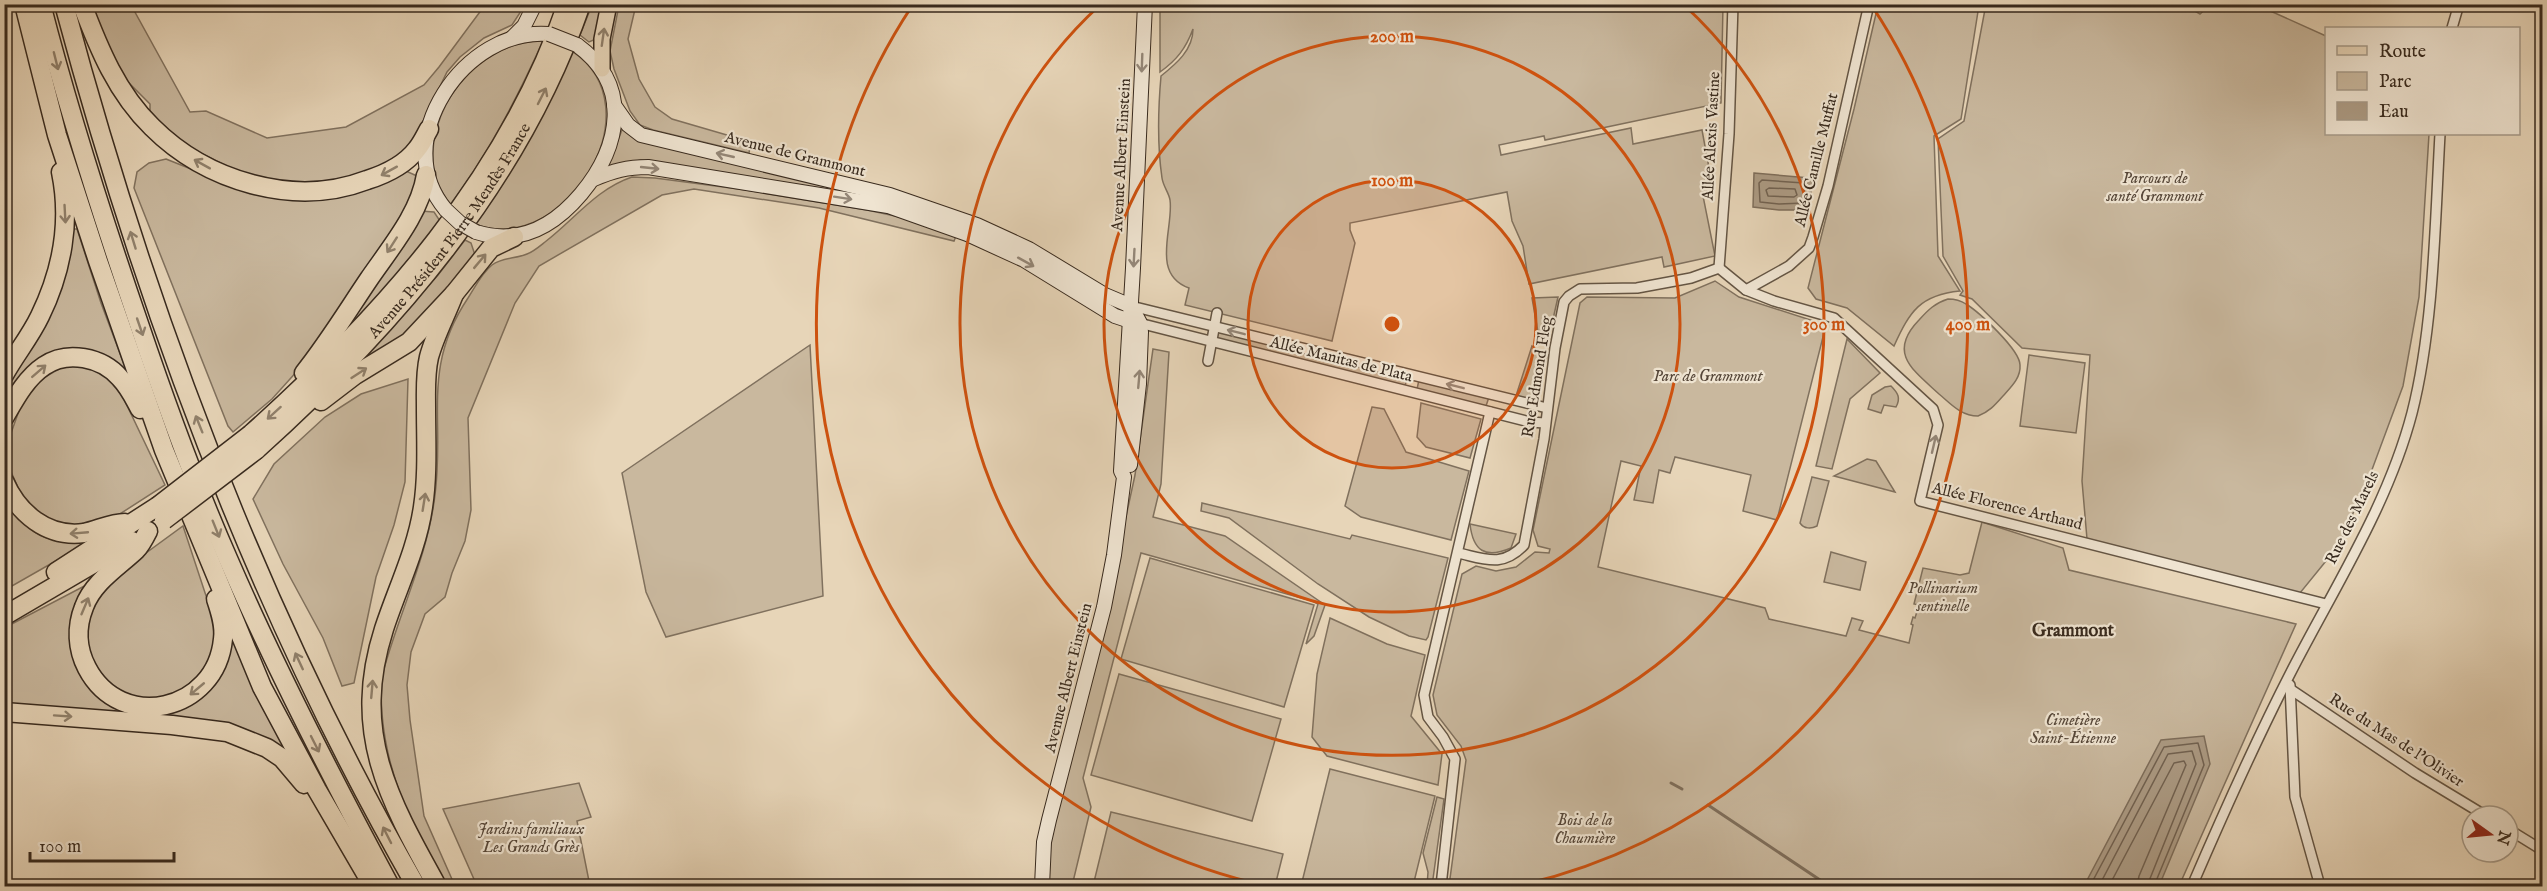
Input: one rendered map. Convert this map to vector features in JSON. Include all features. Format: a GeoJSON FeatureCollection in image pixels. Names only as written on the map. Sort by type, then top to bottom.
{"type":"FeatureCollection","features":[{"type":"Feature","properties":{"kind":"highway"},"geometry":{"type":"LineString","coordinates":[[24,4],[57,135],[124,339],[164,450],[262,687],[373,886]]}},
{"type":"Feature","properties":{"kind":"highway"},"geometry":{"type":"LineString","coordinates":[[41,4],[63,87],[109,235],[178,437],[228,561],[288,691],[390,886]]}},
{"type":"Feature","properties":{"kind":"highway"},"geometry":{"type":"LineString","coordinates":[[64,4],[85,83],[136,250],[185,390],[246,544],[302,668],[394,848],[416,886]]}},
{"type":"Feature","properties":{"kind":"highway"},"geometry":{"type":"LineString","coordinates":[[82,4],[107,65],[133,107],[151,127],[178,150],[211,170],[234,179],[264,187],[297,190],[325,190],[358,184],[384,174],[403,163],[417,150],[429,129]]}},
{"type":"Feature","properties":{"kind":"highway","name":"Avenue Président Pierre Mendès France"},"geometry":{"type":"LineString","coordinates":[[253,442],[298,392],[330,361],[421,258],[457,212],[516,118],[548,54],[567,4]]}},
{"type":"Feature","properties":{"kind":"highway","name":"Avenue Président Pierre Mendès France"},"geometry":{"type":"LineString","coordinates":[[279,429],[399,305],[469,218],[529,121],[561,57],[581,4]]}},
{"type":"Feature","properties":{"kind":"highway"},"geometry":{"type":"LineString","coordinates":[[4,375],[39,317],[51,291],[60,260],[66,226],[64,184],[57,148],[57,135]]}},
{"type":"Feature","properties":{"kind":"highway"},"geometry":{"type":"LineString","coordinates":[[298,392],[302,375],[321,351],[411,215],[424,188],[426,175]]}},
{"type":"Feature","properties":{"kind":"highway"},"geometry":{"type":"LineString","coordinates":[[4,616],[161,513],[253,442],[279,429],[288,429],[356,375],[409,342],[454,294],[491,248],[514,237]]}},
{"type":"Feature","properties":{"kind":"highway"},"geometry":{"type":"LineString","coordinates":[[437,886],[396,809],[381,774],[370,710],[371,689],[384,631],[422,516],[426,487],[426,378],[436,335],[454,294]]}},
{"type":"Feature","properties":{"kind":"highway"},"geometry":{"type":"LineString","coordinates":[[4,418],[29,380],[44,366],[60,358],[80,357],[99,362],[119,376],[131,392],[154,438],[164,450]]}},
{"type":"Feature","properties":{"kind":"highway"},"geometry":{"type":"LineString","coordinates":[[4,481],[20,507],[46,528],[64,534],[82,533],[118,523],[142,526]]}},
{"type":"Feature","properties":{"kind":"highway"},"geometry":{"type":"LineString","coordinates":[[142,526],[137,549],[98,584],[84,605],[78,629],[81,657],[93,680],[108,694],[127,703],[151,707],[177,703],[201,687],[216,666],[223,639],[222,618],[204,565],[204,548]]}},
{"type":"Feature","properties":{"kind":"highway"},"geometry":{"type":"LineString","coordinates":[[4,603],[142,526]]}},
{"type":"Feature","properties":{"kind":"highway"},"geometry":{"type":"LineString","coordinates":[[4,712],[206,728],[242,736],[282,758],[314,798],[332,827],[346,841]]}},
{"type":"Feature","properties":{"kind":"main road"},"geometry":{"type":"LineString","coordinates":[[512,38],[524,26],[535,4]]}},
{"type":"Feature","properties":{"kind":"main road"},"geometry":{"type":"LineString","coordinates":[[602,69],[602,39],[609,4]]}},
{"type":"Feature","properties":{"kind":"main road","name":"Avenue Albert Einstein"},"geometry":{"type":"LineString","coordinates":[[1042,886],[1044,843],[1110,583],[1124,477],[1130,470],[1141,354],[1131,306],[1145,4]]}},
{"type":"Feature","properties":{"kind":"main road"},"geometry":{"type":"LineString","coordinates":[[530,34],[549,34],[577,45],[596,60],[602,69],[608,80],[614,105],[614,129],[609,150],[594,179],[571,206],[552,223],[540,230],[514,237],[477,232],[460,223],[446,210],[433,192],[426,175],[425,149],[429,129],[439,102],[464,68],[490,48],[512,38],[530,34]]}},
{"type":"Feature","properties":{"kind":"main road","name":"Avenue de Grammont"},"geometry":{"type":"LineString","coordinates":[[614,105],[628,125],[641,135],[890,195],[972,230],[1115,316],[1135,322]]}},
{"type":"Feature","properties":{"kind":"main road","name":"Avenue de Grammont"},"geometry":{"type":"LineString","coordinates":[[594,179],[615,169],[648,167],[888,206],[1029,249],[1105,295],[1131,306]]}},
{"type":"Feature","properties":{"kind":"main road"},"geometry":{"type":"LineString","coordinates":[[1105,295],[1117,293],[1133,280]]}},
{"type":"Feature","properties":{"kind":"street","name":"Allée Alexis Vastine"},"geometry":{"type":"LineString","coordinates":[[1719,268],[1729,134],[1733,4]]}},
{"type":"Feature","properties":{"kind":"street","name":"Allée Camille Muffat"},"geometry":{"type":"LineString","coordinates":[[1746,290],[1789,266],[1809,248],[1828,186],[1869,4]]}},
{"type":"Feature","properties":{"kind":"street"},"geometry":{"type":"LineString","coordinates":[[2452,27],[2459,4]]}},
{"type":"Feature","properties":{"kind":"street","name":"Rue des Marels"},"geometry":{"type":"LineString","coordinates":[[2192,886],[2233,789],[2290,673],[2368,524],[2395,466],[2412,413],[2432,279],[2440,135]]}},
{"type":"Feature","properties":{"kind":"street","name":"Allée Florence Arthaud"},"geometry":{"type":"LineString","coordinates":[[1719,268],[1746,290],[1774,301],[1834,318],[1933,409],[1938,418],[1920,501],[2326,604]]}},
{"type":"Feature","properties":{"kind":"street","name":"Rue Edmond Fleg"},"geometry":{"type":"LineString","coordinates":[[1458,553],[1496,561],[1515,554],[1524,545],[1557,337],[1564,302],[1569,296],[1580,289],[1637,288],[1691,278],[1719,268]]}},
{"type":"Feature","properties":{"kind":"street","name":"Allée Manitas de Plata"},"geometry":{"type":"LineString","coordinates":[[1131,306],[1546,408]]}},
{"type":"Feature","properties":{"kind":"street"},"geometry":{"type":"LineString","coordinates":[[1208,361],[1217,313]]}},
{"type":"Feature","properties":{"kind":"street","name":"Allée Manitas de Plata"},"geometry":{"type":"LineString","coordinates":[[1135,322],[1490,412],[1545,423]]}},
{"type":"Feature","properties":{"kind":"street"},"geometry":{"type":"LineString","coordinates":[[1441,886],[1455,759],[1443,737],[1428,717],[1424,695],[1490,412]]}},
{"type":"Feature","properties":{"kind":"street"},"geometry":{"type":"LineString","coordinates":[[2290,673],[2295,797],[2320,886]]}},
{"type":"Feature","properties":{"kind":"street","name":"Rue du Mas de l'Olivier"},"geometry":{"type":"LineString","coordinates":[[2290,689],[2415,773],[2467,804]]}},
{"type":"Feature","properties":{"kind":"street"},"geometry":{"type":"LineString","coordinates":[[2520,836],[2542,850]]}},
{"type":"Feature","properties":{"kind":"green space","name":"Parcours de santé Grammont"},"geometry":{"type":"Polygon","coordinates":[[[1986,4],[2183,4],[2200,14],[2210,5],[2257,5],[2325,36],[2325,135],[2429,135],[2419,297],[2403,386],[2370,475],[2339,545],[2300,593],[2087,539],[2082,481],[2090,355],[2022,348],[1972,299],[1960,295],[1963,291],[1943,256],[1938,139],[1964,121],[1986,4]]]}},
{"type":"Feature","properties":{"kind":"green space"},"geometry":{"type":"Polygon","coordinates":[[[89,5],[131,5],[190,112],[206,111],[267,138],[346,127],[424,85],[485,5],[525,5],[512,25],[484,38],[460,57],[447,72],[410,148],[373,172],[334,182],[288,184],[245,175],[186,146],[160,124],[150,111],[150,104],[114,68],[89,5]]]}},
{"type":"Feature","properties":{"kind":"green space"},"geometry":{"type":"Polygon","coordinates":[[[592,5],[604,5],[596,39],[589,42],[580,35],[592,5]]]}},
{"type":"Feature","properties":{"kind":"green space"},"geometry":{"type":"Polygon","coordinates":[[[619,5],[636,5],[628,39],[639,79],[655,107],[672,119],[751,142],[749,153],[640,125],[630,111],[614,69],[610,51],[619,5]]]}},
{"type":"Feature","properties":{"kind":"green space"},"geometry":{"type":"Polygon","coordinates":[[[1160,5],[1723,5],[1721,103],[1545,140],[1544,136],[1499,145],[1501,155],[1631,128],[1633,144],[1702,130],[1712,184],[1703,196],[1715,256],[1664,267],[1662,257],[1529,284],[1523,246],[1512,221],[1507,192],[1350,223],[1355,243],[1332,341],[1185,305],[1189,288],[1177,281],[1170,272],[1167,261],[1170,200],[1162,178],[1159,114],[1161,76],[1187,50],[1193,29],[1180,53],[1160,72],[1160,5]]]}},
{"type":"Feature","properties":{"kind":"green space"},"geometry":{"type":"Polygon","coordinates":[[[1878,5],[1979,5],[1961,119],[1934,136],[1938,256],[1960,291],[1935,296],[1918,307],[1905,323],[1894,346],[1847,308],[1816,299],[1808,288],[1878,5]]]}},
{"type":"Feature","properties":{"kind":"green space"},"geometry":{"type":"Polygon","coordinates":[[[543,41],[501,126],[450,205],[436,180],[433,152],[437,128],[446,105],[459,84],[477,66],[497,53],[519,44],[543,41]]]}},
{"type":"Feature","properties":{"kind":"green space"},"geometry":{"type":"Polygon","coordinates":[[[572,51],[596,76],[606,107],[603,140],[589,172],[568,199],[540,219],[508,229],[474,224],[572,51]]]}},
{"type":"Feature","properties":{"kind":"green space"},"geometry":{"type":"Polygon","coordinates":[[[623,127],[631,136],[643,142],[890,199],[727,177],[641,160],[608,167],[623,127]]]}},
{"type":"Feature","properties":{"kind":"green space"},"geometry":{"type":"Polygon","coordinates":[[[166,159],[211,177],[330,195],[370,189],[406,171],[417,176],[409,205],[378,258],[299,369],[272,399],[233,432],[228,426],[134,188],[137,172],[149,163],[166,159]]]}},
{"type":"Feature","properties":{"kind":"green space"},"geometry":{"type":"Polygon","coordinates":[[[632,177],[746,190],[867,210],[909,219],[956,236],[954,241],[819,208],[694,189],[662,195],[539,266],[515,303],[468,418],[471,510],[465,541],[445,597],[425,614],[411,652],[407,685],[424,816],[455,886],[446,886],[413,824],[396,783],[385,739],[381,697],[384,669],[420,561],[435,495],[438,394],[444,348],[453,323],[488,268],[500,261],[523,256],[534,250],[596,197],[619,182],[632,177]]]}},
{"type":"Feature","properties":{"kind":"green space"},"geometry":{"type":"Polygon","coordinates":[[[420,211],[434,212],[440,221],[382,293],[335,343],[420,211]]]}},
{"type":"Feature","properties":{"kind":"green space"},"geometry":{"type":"Polygon","coordinates":[[[73,229],[77,229],[101,303],[130,380],[74,353],[5,403],[5,388],[73,229]]]}},
{"type":"Feature","properties":{"kind":"green space"},"geometry":{"type":"Polygon","coordinates":[[[465,240],[471,243],[475,255],[438,306],[395,347],[344,377],[438,275],[465,240]]]}},
{"type":"Feature","properties":{"kind":"green space"},"geometry":{"type":"Polygon","coordinates":[[[1715,281],[1739,297],[1826,325],[1777,520],[1743,511],[1751,475],[1675,457],[1670,473],[1659,470],[1653,503],[1634,500],[1641,466],[1621,461],[1598,567],[1765,608],[1769,619],[1846,636],[1852,618],[1863,621],[1859,630],[1909,643],[1913,625],[1911,624],[1919,605],[1914,604],[1923,568],[1960,575],[1969,573],[1982,522],[2063,548],[2069,570],[2296,624],[2179,886],[1449,886],[1466,760],[1461,746],[1437,715],[1433,695],[1462,574],[1476,566],[1496,571],[1516,567],[1535,552],[1549,553],[1550,549],[1538,546],[1533,530],[1580,303],[1587,297],[1675,298],[1715,281]]]}},
{"type":"Feature","properties":{"kind":"green space"},"geometry":{"type":"Polygon","coordinates":[[[1558,297],[1549,337],[1539,338],[1532,298],[1558,297]]]}},
{"type":"Feature","properties":{"kind":"green space"},"geometry":{"type":"Polygon","coordinates":[[[1948,299],[1964,303],[1989,323],[2013,350],[2020,365],[2019,374],[2012,386],[1992,408],[1978,416],[1961,412],[1939,394],[1913,369],[1904,352],[1905,342],[1919,320],[1932,307],[1948,299]]]}},
{"type":"Feature","properties":{"kind":"green space"},"geometry":{"type":"Polygon","coordinates":[[[1217,331],[1407,378],[1405,386],[1215,339],[1217,331]]]}},
{"type":"Feature","properties":{"kind":"green space"},"geometry":{"type":"Polygon","coordinates":[[[1847,339],[1880,373],[1850,399],[1832,469],[1816,466],[1847,339]]]}},
{"type":"Feature","properties":{"kind":"green space"},"geometry":{"type":"Polygon","coordinates":[[[810,345],[823,596],[666,637],[646,592],[622,473],[810,345]]]}},
{"type":"Feature","properties":{"kind":"green space"},"geometry":{"type":"Polygon","coordinates":[[[1532,346],[1547,356],[1536,400],[1516,396],[1532,346]]]}},
{"type":"Feature","properties":{"kind":"green space"},"geometry":{"type":"Polygon","coordinates":[[[1153,349],[1169,352],[1161,484],[1153,517],[1225,536],[1325,605],[1314,636],[1306,644],[1318,604],[1141,553],[1083,778],[1091,807],[1072,886],[1047,886],[1051,833],[1135,475],[1153,349]]]}},
{"type":"Feature","properties":{"kind":"green space"},"geometry":{"type":"Polygon","coordinates":[[[2029,355],[2085,363],[2076,433],[2020,426],[2029,355]]]}},
{"type":"Feature","properties":{"kind":"green space"},"geometry":{"type":"Polygon","coordinates":[[[81,365],[102,372],[121,393],[165,485],[112,519],[63,527],[51,523],[23,499],[9,467],[10,436],[21,405],[35,383],[62,367],[81,365]]]}},
{"type":"Feature","properties":{"kind":"green space"},"geometry":{"type":"Polygon","coordinates":[[[408,379],[405,482],[394,525],[376,577],[354,683],[342,686],[323,638],[283,564],[253,499],[274,464],[325,417],[361,394],[408,379]]]}},
{"type":"Feature","properties":{"kind":"green space"},"geometry":{"type":"Polygon","coordinates":[[[1419,380],[1489,397],[1486,406],[1417,389],[1419,380]]]}},
{"type":"Feature","properties":{"kind":"green space"},"geometry":{"type":"Polygon","coordinates":[[[1891,386],[1898,396],[1896,407],[1884,405],[1881,413],[1868,409],[1872,395],[1891,386]]]}},
{"type":"Feature","properties":{"kind":"green space"},"geometry":{"type":"Polygon","coordinates":[[[1421,403],[1481,419],[1470,458],[1426,447],[1417,437],[1421,403]]]}},
{"type":"Feature","properties":{"kind":"green space"},"geometry":{"type":"Polygon","coordinates":[[[1372,407],[1384,409],[1406,452],[1469,471],[1451,540],[1361,517],[1345,506],[1372,407]]]}},
{"type":"Feature","properties":{"kind":"green space"},"geometry":{"type":"Polygon","coordinates":[[[1867,459],[1876,461],[1895,492],[1834,476],[1867,459]]]}},
{"type":"Feature","properties":{"kind":"green space"},"geometry":{"type":"Polygon","coordinates":[[[1812,477],[1829,481],[1817,526],[1808,528],[1800,523],[1812,477]]]}},
{"type":"Feature","properties":{"kind":"green space"},"geometry":{"type":"Polygon","coordinates":[[[4,500],[22,522],[40,535],[61,541],[89,542],[5,590],[4,500]]]}},
{"type":"Feature","properties":{"kind":"green space"},"geometry":{"type":"Polygon","coordinates":[[[1202,503],[1350,539],[1352,535],[1448,558],[1428,637],[1426,640],[1409,636],[1369,617],[1318,584],[1229,518],[1201,511],[1202,503]]]}},
{"type":"Feature","properties":{"kind":"green space"},"geometry":{"type":"Polygon","coordinates":[[[1470,524],[1516,534],[1511,548],[1494,553],[1482,550],[1474,541],[1470,524]]]}},
{"type":"Feature","properties":{"kind":"green space"},"geometry":{"type":"Polygon","coordinates":[[[183,526],[215,623],[213,652],[206,668],[176,696],[146,699],[119,693],[96,670],[87,644],[89,612],[100,594],[120,572],[183,526]]]}},
{"type":"Feature","properties":{"kind":"green space"},"geometry":{"type":"Polygon","coordinates":[[[1831,552],[1866,562],[1860,590],[1824,582],[1831,552]]]}},
{"type":"Feature","properties":{"kind":"green space"},"geometry":{"type":"Polygon","coordinates":[[[1150,558],[1314,605],[1284,707],[1121,659],[1150,558]]]}},
{"type":"Feature","properties":{"kind":"green space"},"geometry":{"type":"Polygon","coordinates":[[[92,582],[77,612],[101,694],[175,709],[232,636],[287,754],[268,741],[5,707],[4,628],[92,582]]]}},
{"type":"Feature","properties":{"kind":"green space"},"geometry":{"type":"Polygon","coordinates":[[[1330,618],[1387,644],[1425,655],[1411,716],[1442,754],[1438,785],[1327,756],[1312,737],[1317,674],[1330,618]]]}},
{"type":"Feature","properties":{"kind":"green space"},"geometry":{"type":"Polygon","coordinates":[[[1119,674],[1281,719],[1252,821],[1091,775],[1119,674]]]}},
{"type":"Feature","properties":{"kind":"green space"},"geometry":{"type":"Polygon","coordinates":[[[1330,769],[1435,796],[1413,886],[1301,886],[1330,769]]]}},
{"type":"Feature","properties":{"kind":"green space","name":"Jardins familiaux Les Grands Grès"},"geometry":{"type":"Polygon","coordinates":[[[579,783],[591,817],[577,821],[590,886],[477,886],[443,809],[579,783]]]}},
{"type":"Feature","properties":{"kind":"green space"},"geometry":{"type":"Polygon","coordinates":[[[1437,797],[1444,799],[1432,886],[1427,886],[1428,872],[1423,853],[1437,797]]]}},
{"type":"Feature","properties":{"kind":"green space"},"geometry":{"type":"Polygon","coordinates":[[[1111,812],[1283,854],[1275,886],[1093,886],[1111,812]]]}},
{"type":"Feature","properties":{"kind":"water"},"geometry":{"type":"Polygon","coordinates":[[[1754,173],[1810,178],[1812,182],[1809,210],[1753,207],[1754,173]]]}},
{"type":"Feature","properties":{"kind":"water"},"geometry":{"type":"Polygon","coordinates":[[[2204,736],[2210,764],[2159,886],[2084,886],[2161,740],[2204,736]]]}},
{"type":"Feature","properties":{"kind":"waterway"},"geometry":{"type":"LineString","coordinates":[[1671,783],[1682,789]]}},
{"type":"Feature","properties":{"kind":"waterway"},"geometry":{"type":"LineString","coordinates":[[1708,805],[1829,886]]}},
{"type":"Feature","properties":{"kind":"district","name":"Grammont"},"geometry":{"type":"Point","coordinates":[2073,631]}},
{"type":"Feature","properties":{"kind":"park label","name":"Parc de Grammont"},"geometry":{"type":"Point","coordinates":[1708,377]}},
{"type":"Feature","properties":{"kind":"park label","name":"Pollinarium sentinelle"},"geometry":{"type":"Point","coordinates":[1943,598]}},
{"type":"Feature","properties":{"kind":"park label","name":"Cimetière Saint-Étienne"},"geometry":{"type":"Point","coordinates":[2073,730]}},
{"type":"Feature","properties":{"kind":"park label","name":"Bois de la Chaumière"},"geometry":{"type":"Point","coordinates":[1585,830]}}]}
